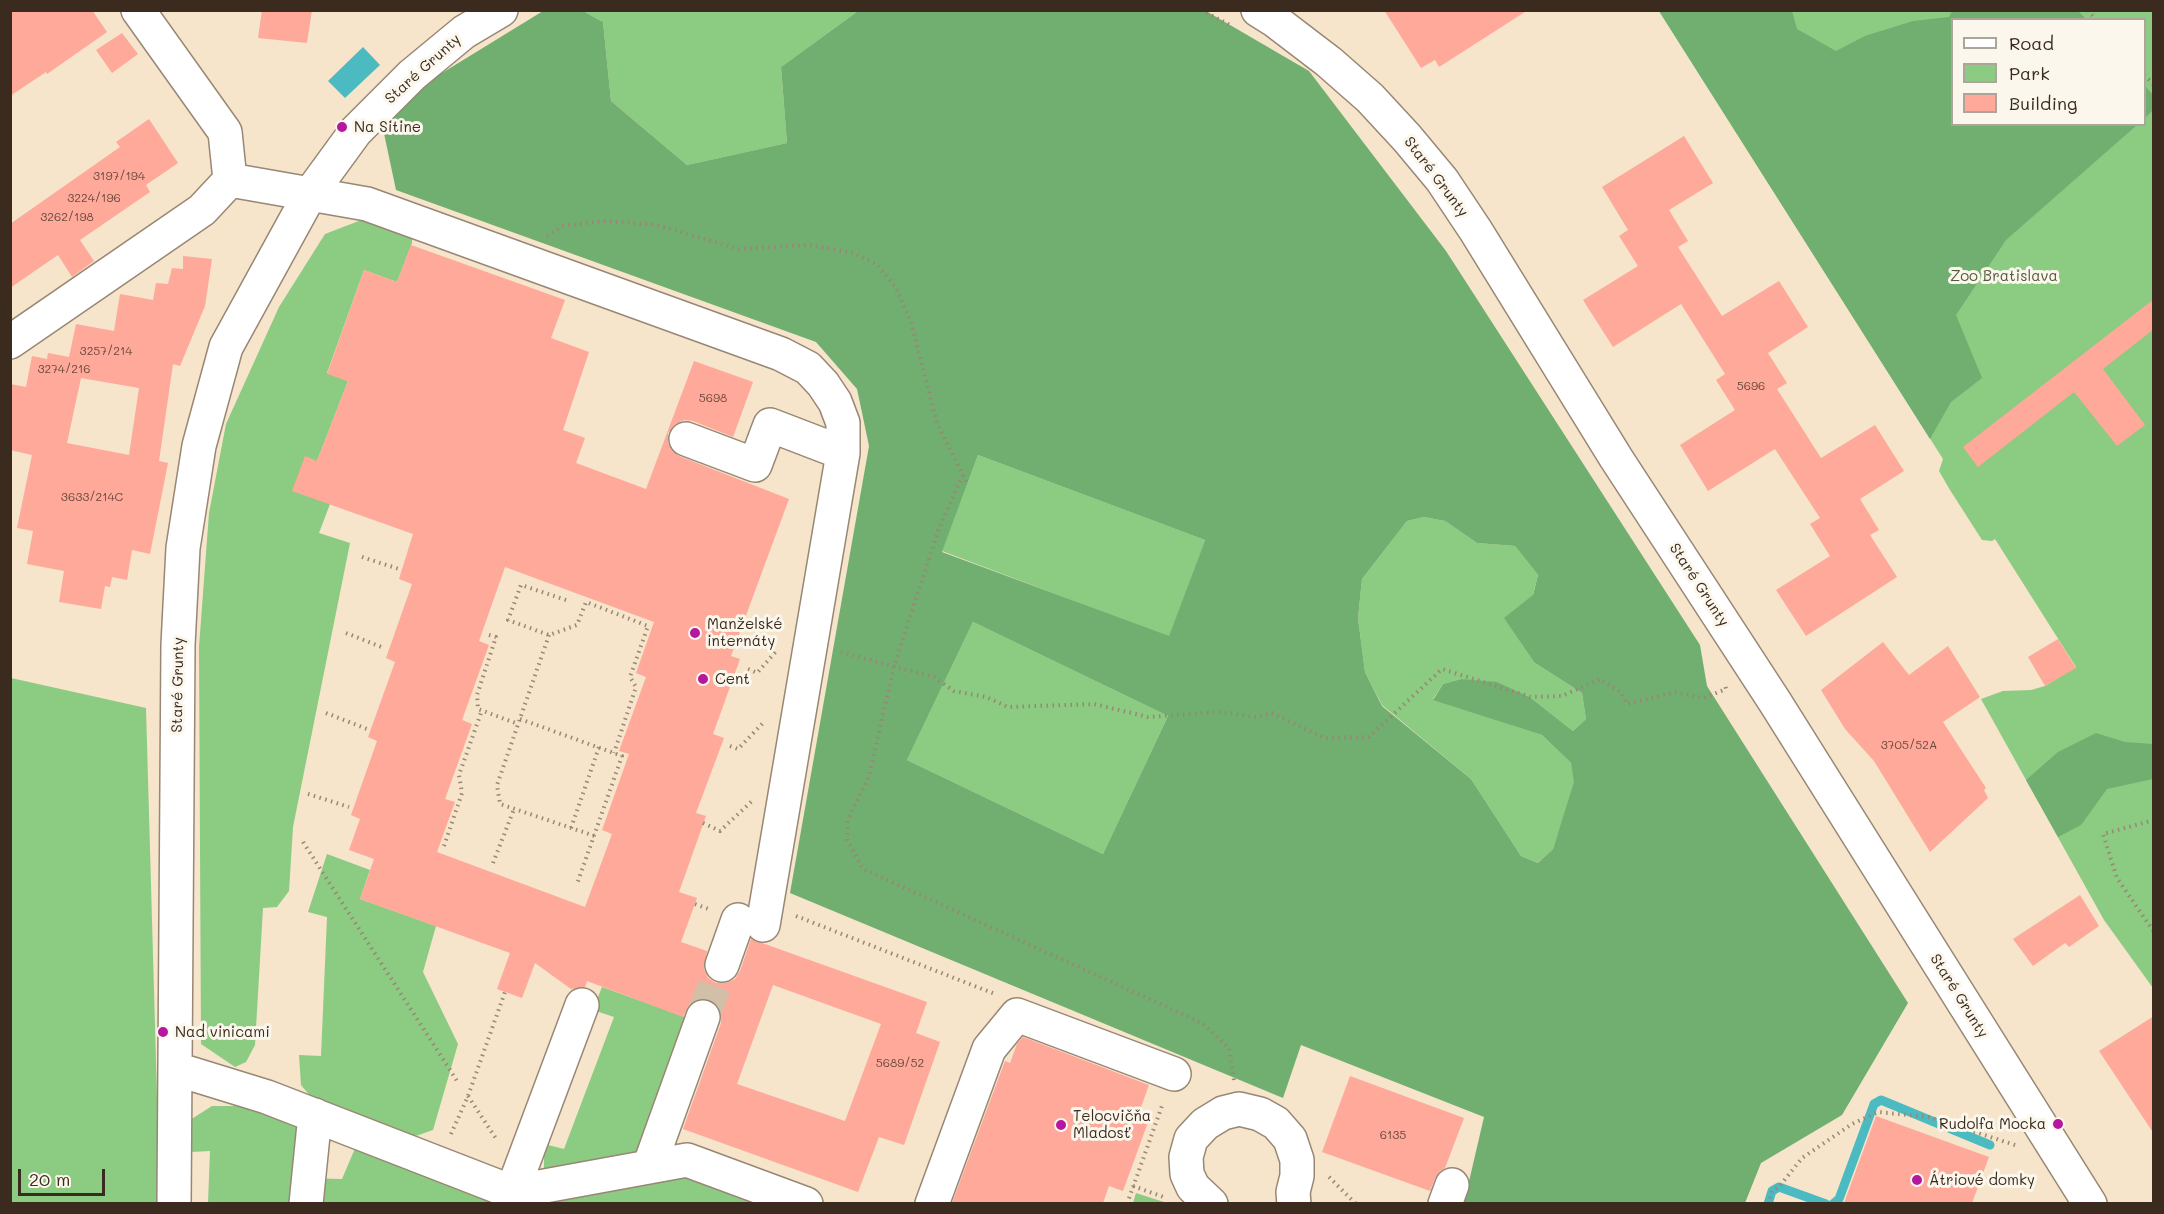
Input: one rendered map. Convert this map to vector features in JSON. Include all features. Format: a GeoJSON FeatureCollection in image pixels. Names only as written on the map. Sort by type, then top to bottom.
{"type":"FeatureCollection","features":[{"type":"Feature","properties":{"kind":"street"},"geometry":{"type":"LineString","coordinates":[[10,342],[202,210],[230,180],[225,132],[138,10]]}},
{"type":"Feature","properties":{"kind":"street","name":"Staré Grunty"},"geometry":{"type":"LineString","coordinates":[[174,1203],[178,645],[183,548],[199,446],[226,346],[310,194],[356,131],[463,21],[501,10]]}},
{"type":"Feature","properties":{"kind":"street","name":"Staré Grunty"},"geometry":{"type":"LineString","coordinates":[[1244,18],[1274,20],[1329,62],[1370,98],[1442,180],[1616,458],[1775,702],[2090,1203]]}},
{"type":"Feature","properties":{"kind":"street"},"geometry":{"type":"LineString","coordinates":[[230,180],[367,204],[781,354],[808,368],[824,384],[835,402],[843,423],[843,453],[791,762],[756,916],[722,965]]}},
{"type":"Feature","properties":{"kind":"street"},"geometry":{"type":"LineString","coordinates":[[686,439],[755,465],[770,425],[843,453]]}},
{"type":"Feature","properties":{"kind":"street"},"geometry":{"type":"LineString","coordinates":[[516,1183],[582,1005]]}},
{"type":"Feature","properties":{"kind":"street"},"geometry":{"type":"LineString","coordinates":[[932,1203],[989,1049],[1017,1015],[1174,1074]]}},
{"type":"Feature","properties":{"kind":"street"},"geometry":{"type":"LineString","coordinates":[[649,1167],[704,1017]]}},
{"type":"Feature","properties":{"kind":"street"},"geometry":{"type":"LineString","coordinates":[[176,1069],[267,1097],[516,1183],[649,1167],[687,1160],[806,1203]]}},
{"type":"Feature","properties":{"kind":"street"},"geometry":{"type":"LineString","coordinates":[[1211,1203],[1202,1198],[1193,1187],[1187,1174],[1186,1157],[1191,1139],[1205,1124],[1223,1113],[1239,1109],[1260,1114],[1276,1123],[1290,1139],[1297,1160],[1294,1203]]}},
{"type":"Feature","properties":{"kind":"street"},"geometry":{"type":"LineString","coordinates":[[306,1203],[315,1115]]}},
{"type":"Feature","properties":{"kind":"path"},"geometry":{"type":"LineString","coordinates":[[1201,10],[1244,18]]}},
{"type":"Feature","properties":{"kind":"path"},"geometry":{"type":"LineString","coordinates":[[512,257],[563,226],[606,221],[657,225],[738,249],[809,245],[854,253],[876,264],[895,286],[911,322],[937,423],[967,483]]}},
{"type":"Feature","properties":{"kind":"path"},"geometry":{"type":"LineString","coordinates":[[963,475],[939,528],[894,666],[869,776],[848,819],[847,839],[863,869],[1202,1023],[1229,1048],[1239,1109]]}},
{"type":"Feature","properties":{"kind":"path"},"geometry":{"type":"LineString","coordinates":[[362,557],[402,570]]}},
{"type":"Feature","properties":{"kind":"path"},"geometry":{"type":"LineString","coordinates":[[566,600],[521,585],[508,620],[549,635],[577,625],[586,602],[648,626],[630,677],[636,687],[614,753]]}},
{"type":"Feature","properties":{"kind":"path"},"geometry":{"type":"LineString","coordinates":[[346,633],[384,648]]}},
{"type":"Feature","properties":{"kind":"path"},"geometry":{"type":"LineString","coordinates":[[489,635],[496,637],[477,695],[478,709],[622,756],[577,884]]}},
{"type":"Feature","properties":{"kind":"path"},"geometry":{"type":"LineString","coordinates":[[549,635],[497,785],[500,804],[595,836]]}},
{"type":"Feature","properties":{"kind":"path"},"geometry":{"type":"LineString","coordinates":[[811,644],[934,677],[954,691],[986,697],[1008,707],[1094,704],[1148,717],[1222,712],[1256,717],[1272,713],[1324,738],[1369,736],[1442,669],[1531,697],[1562,696],[1600,679],[1621,692],[1627,704],[1675,692],[1704,698],[1726,689],[1725,680]]}},
{"type":"Feature","properties":{"kind":"path"},"geometry":{"type":"LineString","coordinates":[[444,846],[462,793],[459,775],[482,710]]}},
{"type":"Feature","properties":{"kind":"path"},"geometry":{"type":"LineString","coordinates":[[326,713],[367,729]]}},
{"type":"Feature","properties":{"kind":"path"},"geometry":{"type":"LineString","coordinates":[[571,828],[599,747]]}},
{"type":"Feature","properties":{"kind":"path"},"geometry":{"type":"LineString","coordinates":[[703,823],[720,831],[791,762]]}},
{"type":"Feature","properties":{"kind":"path"},"geometry":{"type":"LineString","coordinates":[[308,794],[349,807]]}},
{"type":"Feature","properties":{"kind":"path"},"geometry":{"type":"LineString","coordinates":[[493,863],[514,809]]}},
{"type":"Feature","properties":{"kind":"path"},"geometry":{"type":"LineString","coordinates":[[2154,820],[2103,834],[2117,878],[2154,932]]}},
{"type":"Feature","properties":{"kind":"path"},"geometry":{"type":"LineString","coordinates":[[303,842],[459,1084]]}},
{"type":"Feature","properties":{"kind":"path"},"geometry":{"type":"LineString","coordinates":[[756,916],[996,995]]}},
{"type":"Feature","properties":{"kind":"path"},"geometry":{"type":"LineString","coordinates":[[449,1138],[468,1096],[505,992]]}},
{"type":"Feature","properties":{"kind":"path"},"geometry":{"type":"LineString","coordinates":[[1127,1203],[1174,1074]]}},
{"type":"Feature","properties":{"kind":"path"},"geometry":{"type":"LineString","coordinates":[[468,1096],[516,1183]]}},
{"type":"Feature","properties":{"kind":"path"},"geometry":{"type":"LineString","coordinates":[[1768,1203],[1772,1191],[1779,1187],[1802,1158],[1852,1124],[1878,1112],[1929,1117],[2015,1145]]}},
{"type":"Feature","properties":{"kind":"path"},"geometry":{"type":"LineString","coordinates":[[1133,1186],[1172,1200]]}},
{"type":"Feature","properties":{"kind":"green space"},"geometry":{"type":"Polygon","coordinates":[[[543,11],[583,11],[603,22],[611,101],[687,165],[787,143],[781,67],[858,11],[1206,11],[1309,71],[1446,251],[1700,645],[1707,686],[1908,1003],[1842,1115],[1761,1163],[1745,1203],[1464,1203],[1484,1117],[1301,1045],[1283,1098],[790,893],[869,446],[857,389],[816,342],[396,190],[382,124],[416,89],[543,11]],[[978,455],[942,552],[1169,636],[1205,540],[978,455]],[[1424,517],[1407,521],[1362,579],[1358,618],[1365,672],[1382,706],[1471,779],[1521,856],[1538,863],[1553,849],[1574,782],[1571,763],[1542,735],[1433,700],[1443,684],[1461,679],[1497,682],[1531,698],[1573,731],[1586,719],[1582,693],[1535,663],[1504,618],[1533,595],[1538,575],[1515,546],[1477,543],[1445,521],[1424,517]],[[973,622],[907,760],[1103,854],[1168,716],[973,622]]]}},
{"type":"Feature","properties":{"kind":"green space"},"geometry":{"type":"Polygon","coordinates":[[[583,11],[858,11],[781,67],[787,143],[687,165],[611,101],[603,22],[583,11]]]}},
{"type":"Feature","properties":{"kind":"green space","name":"Zoo Bratislava"},"geometry":{"type":"Polygon","coordinates":[[[1659,11],[2153,11],[2153,988],[2104,920],[1981,699],[2003,691],[2031,690],[2045,686],[2076,667],[1995,539],[1982,540],[1939,471],[1943,459],[1659,11]]]}},
{"type":"Feature","properties":{"kind":"green space"},"geometry":{"type":"Polygon","coordinates":[[[1659,11],[1792,11],[1797,29],[1836,51],[1865,36],[1913,21],[1949,17],[1952,11],[2078,11],[2085,18],[1951,18],[1951,126],[2136,126],[2006,240],[1956,315],[1982,378],[1951,402],[1930,439],[1659,11]]]}},
{"type":"Feature","properties":{"kind":"green space"},"geometry":{"type":"Polygon","coordinates":[[[2146,87],[2154,96],[2153,110],[2146,117],[2146,87]]]}},
{"type":"Feature","properties":{"kind":"green space"},"geometry":{"type":"Polygon","coordinates":[[[364,219],[412,236],[412,243],[397,282],[364,270],[327,373],[348,381],[317,461],[330,504],[319,533],[350,543],[293,827],[289,891],[277,907],[263,908],[255,1045],[246,1062],[235,1067],[201,1044],[199,647],[209,513],[226,424],[279,307],[325,234],[364,219]]]}},
{"type":"Feature","properties":{"kind":"green space"},"geometry":{"type":"Polygon","coordinates":[[[978,455],[1205,540],[1169,637],[942,551],[978,455]]]}},
{"type":"Feature","properties":{"kind":"green space"},"geometry":{"type":"Polygon","coordinates":[[[1424,517],[1445,521],[1477,543],[1515,546],[1538,575],[1533,594],[1535,663],[1582,693],[1586,719],[1573,731],[1531,698],[1461,679],[1443,684],[1433,699],[1542,735],[1571,763],[1575,782],[1553,849],[1538,863],[1521,856],[1471,779],[1382,705],[1365,672],[1358,618],[1362,579],[1407,521],[1424,517]]]}},
{"type":"Feature","properties":{"kind":"green space"},"geometry":{"type":"Polygon","coordinates":[[[973,622],[1168,716],[1103,854],[907,760],[973,622]]]}},
{"type":"Feature","properties":{"kind":"green space"},"geometry":{"type":"Polygon","coordinates":[[[11,678],[146,708],[160,1203],[11,1204],[11,678]]]}},
{"type":"Feature","properties":{"kind":"green space"},"geometry":{"type":"Polygon","coordinates":[[[2096,733],[2125,742],[2153,744],[2153,779],[2107,789],[2081,825],[2058,837],[2026,780],[2058,752],[2096,733]]]}},
{"type":"Feature","properties":{"kind":"green space"},"geometry":{"type":"Polygon","coordinates":[[[327,854],[370,870],[360,899],[436,926],[423,972],[458,1044],[433,1130],[410,1138],[317,1104],[301,1085],[299,1055],[321,1056],[327,917],[308,912],[327,854]]]}},
{"type":"Feature","properties":{"kind":"green space"},"geometry":{"type":"Polygon","coordinates":[[[602,987],[688,1018],[642,1151],[613,1163],[544,1170],[544,1144],[564,1149],[614,1017],[593,1010],[602,987]]]}},
{"type":"Feature","properties":{"kind":"green space"},"geometry":{"type":"Polygon","coordinates":[[[212,1106],[250,1106],[297,1126],[300,1178],[342,1179],[356,1146],[501,1203],[208,1203],[210,1151],[191,1152],[190,1120],[212,1106]]]}},
{"type":"Feature","properties":{"kind":"green space"},"geometry":{"type":"Polygon","coordinates":[[[671,1168],[778,1204],[507,1204],[671,1168]]]}},
{"type":"Feature","properties":{"kind":"green space"},"geometry":{"type":"Polygon","coordinates":[[[1136,1193],[1167,1203],[1133,1203],[1136,1193]]]}},
{"type":"Feature","properties":{"kind":"water"},"geometry":{"type":"Polygon","coordinates":[[[363,47],[380,65],[345,98],[328,81],[363,47]]]}},
{"type":"Feature","properties":{"kind":"building"},"geometry":{"type":"Polygon","coordinates":[[[10,10],[92,10],[107,32],[47,74],[46,72],[10,96],[10,10]]]}},
{"type":"Feature","properties":{"kind":"building"},"geometry":{"type":"Polygon","coordinates":[[[262,10],[312,10],[307,43],[258,38],[262,10]]]}},
{"type":"Feature","properties":{"kind":"building"},"geometry":{"type":"Polygon","coordinates":[[[1384,10],[1528,10],[1439,67],[1435,60],[1421,68],[1384,10]]]}},
{"type":"Feature","properties":{"kind":"building"},"geometry":{"type":"Polygon","coordinates":[[[122,33],[138,54],[112,73],[96,50],[122,33]]]}},
{"type":"Feature","properties":{"kind":"building"},"geometry":{"type":"Polygon","coordinates":[[[149,119],[178,163],[146,185],[150,192],[80,240],[94,261],[72,277],[58,255],[10,288],[10,224],[120,147],[116,142],[149,119]]]}},
{"type":"Feature","properties":{"kind":"building"},"geometry":{"type":"Polygon","coordinates":[[[1684,136],[1713,183],[1669,210],[1688,241],[1678,247],[1722,316],[1779,281],[1808,327],[1768,353],[1787,383],[1777,389],[1821,458],[1875,425],[1904,471],[1860,499],[1879,530],[1870,535],[1897,577],[1806,636],[1776,590],[1830,556],[1810,524],[1820,518],[1775,449],[1708,491],[1680,445],[1735,410],[1716,380],[1725,374],[1681,304],[1613,347],[1583,300],[1638,266],[1619,236],[1628,230],[1602,187],[1684,136]]]}},
{"type":"Feature","properties":{"kind":"building","name":"Manželské internáty"},"geometry":{"type":"Polygon","coordinates":[[[411,245],[565,300],[551,338],[589,352],[563,430],[585,438],[576,463],[646,489],[694,361],[753,382],[733,437],[693,421],[684,420],[675,424],[668,433],[668,443],[672,451],[679,456],[789,499],[731,656],[740,659],[713,734],[724,738],[696,813],[706,816],[679,892],[697,898],[681,942],[707,951],[704,969],[708,978],[716,983],[726,983],[735,979],[751,939],[927,1002],[916,1033],[940,1042],[904,1145],[879,1137],[858,1192],[683,1129],[721,1023],[718,1005],[710,1000],[700,999],[691,1002],[683,1017],[587,981],[585,987],[571,989],[535,963],[522,998],[497,989],[510,953],[360,899],[374,859],[349,850],[360,819],[351,815],[377,741],[368,737],[395,662],[386,658],[412,584],[399,579],[413,534],[292,491],[305,456],[317,461],[348,381],[327,374],[364,270],[397,282],[411,245]],[[505,567],[479,641],[489,645],[462,720],[472,724],[445,799],[455,802],[437,852],[585,907],[612,834],[602,830],[629,754],[619,751],[646,677],[636,673],[654,622],[505,567]],[[773,985],[737,1084],[845,1121],[881,1024],[773,985]]]}},
{"type":"Feature","properties":{"kind":"building"},"geometry":{"type":"Polygon","coordinates":[[[183,256],[212,259],[205,306],[180,366],[173,364],[159,461],[168,463],[150,554],[132,550],[127,580],[112,577],[110,587],[105,586],[101,609],[59,602],[64,571],[27,564],[33,531],[17,528],[32,455],[10,450],[10,384],[26,387],[32,356],[47,359],[48,353],[69,357],[76,324],[114,331],[120,294],[153,300],[156,283],[168,284],[172,268],[183,269],[183,256]],[[81,378],[67,443],[129,455],[139,388],[81,378]]]}},
{"type":"Feature","properties":{"kind":"building"},"geometry":{"type":"Polygon","coordinates":[[[2154,299],[2154,329],[2103,369],[2145,425],[2117,446],[2074,392],[1978,467],[1963,447],[2154,299]]]}},
{"type":"Feature","properties":{"kind":"building"},"geometry":{"type":"Polygon","coordinates":[[[2058,639],[2076,668],[2045,686],[2028,657],[2058,639]]]}},
{"type":"Feature","properties":{"kind":"building"},"geometry":{"type":"Polygon","coordinates":[[[1883,642],[1909,675],[1948,646],[1980,697],[1943,722],[1986,788],[1984,790],[1988,798],[1930,852],[1874,761],[1845,729],[1821,690],[1883,642]]]}},
{"type":"Feature","properties":{"kind":"building"},"geometry":{"type":"Polygon","coordinates":[[[2080,895],[2099,926],[2069,947],[2065,943],[2033,966],[2013,939],[2080,895]]]}},
{"type":"Feature","properties":{"kind":"building"},"geometry":{"type":"Polygon","coordinates":[[[2154,1016],[2154,1134],[2099,1051],[2154,1016]]]}},
{"type":"Feature","properties":{"kind":"building","name":"Telocvičňa Mladosť"},"geometry":{"type":"Polygon","coordinates":[[[1023,1037],[1149,1085],[1140,1110],[1151,1114],[1123,1191],[1109,1186],[1103,1203],[952,1203],[1005,1061],[1010,1063],[1017,1044],[1023,1037]]]}},
{"type":"Feature","properties":{"kind":"building"},"geometry":{"type":"Polygon","coordinates":[[[1350,1076],[1464,1118],[1445,1168],[1435,1178],[1430,1191],[1322,1152],[1350,1076]]]}},
{"type":"Feature","properties":{"kind":"building","name":"Átriové domky"},"geometry":{"type":"Polygon","coordinates":[[[1876,1116],[1989,1157],[1972,1203],[1844,1203],[1876,1116]]]}},
{"type":"Feature","properties":{"kind":"waterway"},"geometry":{"type":"LineString","coordinates":[[1833,1204],[1839,1199],[1874,1104],[1881,1100],[1990,1145]]}},
{"type":"Feature","properties":{"kind":"waterway"},"geometry":{"type":"LineString","coordinates":[[1768,1204],[1772,1191],[1779,1187],[1826,1204]]}},
{"type":"Feature","properties":{"kind":"tunnel"},"geometry":{"type":"LineString","coordinates":[[703,1017],[722,965]]}},
{"type":"Feature","properties":{"kind":"place","name":"Na Sitine"},"geometry":{"type":"Point","coordinates":[342,127]}},
{"type":"Feature","properties":{"kind":"place","name":"Manželské internáty"},"geometry":{"type":"Point","coordinates":[695,633]}},
{"type":"Feature","properties":{"kind":"place","name":"Cent"},"geometry":{"type":"Point","coordinates":[703,679]}},
{"type":"Feature","properties":{"kind":"place","name":"Nad vinicami"},"geometry":{"type":"Point","coordinates":[163,1032]}},
{"type":"Feature","properties":{"kind":"place","name":"Rudolfa Mocka"},"geometry":{"type":"Point","coordinates":[2058,1124]}},
{"type":"Feature","properties":{"kind":"place","name":"Telocvičňa Mladosť"},"geometry":{"type":"Point","coordinates":[1061,1125]}},
{"type":"Feature","properties":{"kind":"place","name":"Átriové domky"},"geometry":{"type":"Point","coordinates":[1917,1180]}}]}
